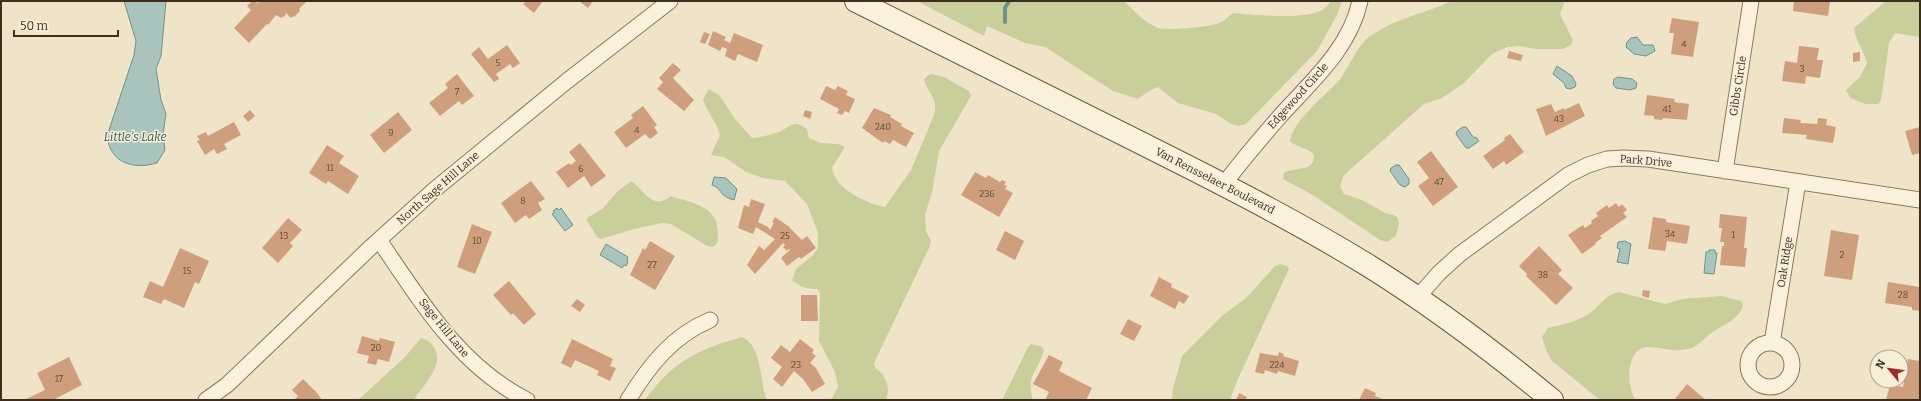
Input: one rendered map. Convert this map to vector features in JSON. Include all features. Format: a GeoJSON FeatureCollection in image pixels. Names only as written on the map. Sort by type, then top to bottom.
{"type":"FeatureCollection","features":[{"type":"Feature","properties":{"kind":"main road","name":"Van Rensselaer Boulevard"},"geometry":{"type":"LineString","coordinates":[[856,1],[1224,184],[1331,244],[1417,298],[1486,347],[1552,400]]}},
{"type":"Feature","properties":{"kind":"street","name":"North Sage Hill Lane"},"geometry":{"type":"LineString","coordinates":[[206,400],[222,395],[379,240],[434,190],[542,100],[670,1]]}},
{"type":"Feature","properties":{"kind":"street","name":"Edgewood Circle"},"geometry":{"type":"LineString","coordinates":[[1224,184],[1260,138],[1336,54],[1352,28],[1360,1]]}},
{"type":"Feature","properties":{"kind":"street","name":"Gibbs Circle"},"geometry":{"type":"LineString","coordinates":[[1725,171],[1752,1]]}},
{"type":"Feature","properties":{"kind":"street","name":"Park Drive"},"geometry":{"type":"LineString","coordinates":[[1417,298],[1439,273],[1469,247],[1568,175],[1588,165],[1607,159],[1635,158],[1920,200]]}},
{"type":"Feature","properties":{"kind":"street","name":"Oak Ridge"},"geometry":{"type":"LineString","coordinates":[[1772,343],[1798,182]]}},
{"type":"Feature","properties":{"kind":"street","name":"Sage Hill Lane"},"geometry":{"type":"LineString","coordinates":[[379,240],[430,312],[459,349],[483,373],[510,391],[527,400]]}},
{"type":"Feature","properties":{"kind":"street"},"geometry":{"type":"LineString","coordinates":[[628,400],[645,373],[667,348],[693,329],[710,320]]}},
{"type":"Feature","properties":{"kind":"green space"},"geometry":{"type":"Polygon","coordinates":[[[917,1],[1124,1],[1148,23],[1158,28],[1180,29],[1217,24],[1233,13],[1279,16],[1304,15],[1322,10],[1331,1],[1342,1],[1337,15],[1317,51],[1246,124],[1239,126],[1231,124],[1216,114],[1178,103],[1158,87],[1149,91],[1138,99],[1113,91],[1045,47],[1025,43],[987,26],[984,36],[917,1]]]}},
{"type":"Feature","properties":{"kind":"green space"},"geometry":{"type":"Polygon","coordinates":[[[1452,1],[1565,1],[1560,14],[1573,40],[1571,45],[1563,49],[1536,49],[1519,46],[1507,47],[1492,54],[1464,83],[1442,98],[1424,104],[1344,175],[1340,186],[1344,194],[1362,200],[1385,213],[1394,215],[1398,218],[1399,224],[1396,236],[1387,242],[1380,240],[1311,194],[1283,179],[1284,172],[1308,167],[1313,162],[1314,155],[1312,152],[1290,141],[1293,132],[1304,116],[1341,78],[1359,48],[1368,38],[1382,28],[1452,1]]]}},
{"type":"Feature","properties":{"kind":"green space"},"geometry":{"type":"Polygon","coordinates":[[[1886,1],[1920,1],[1920,37],[1895,33],[1889,43],[1881,101],[1878,104],[1866,104],[1850,98],[1846,90],[1860,77],[1867,63],[1856,37],[1854,28],[1886,1]]]}},
{"type":"Feature","properties":{"kind":"green space"},"geometry":{"type":"Polygon","coordinates":[[[931,74],[944,77],[969,91],[971,96],[939,151],[932,192],[925,215],[926,231],[931,241],[930,246],[874,363],[875,368],[885,378],[888,386],[886,400],[829,400],[832,398],[838,387],[835,372],[819,341],[820,293],[817,289],[804,287],[792,280],[796,269],[813,255],[818,248],[818,233],[807,204],[785,181],[763,178],[746,172],[724,157],[711,155],[720,135],[703,99],[709,89],[720,96],[735,119],[752,138],[774,134],[793,124],[796,124],[807,129],[809,138],[821,143],[838,144],[845,147],[832,168],[834,176],[845,189],[852,194],[869,202],[885,207],[911,170],[934,115],[934,100],[925,84],[924,79],[931,74]]]}},
{"type":"Feature","properties":{"kind":"green space"},"geometry":{"type":"Polygon","coordinates":[[[631,181],[653,200],[664,200],[671,196],[695,203],[708,211],[713,216],[717,224],[718,237],[716,244],[713,247],[707,246],[671,224],[662,223],[634,229],[601,239],[598,238],[587,221],[587,218],[602,209],[618,191],[631,181]]]}},
{"type":"Feature","properties":{"kind":"green space"},"geometry":{"type":"Polygon","coordinates":[[[1280,264],[1287,266],[1289,269],[1237,381],[1230,400],[1172,400],[1173,388],[1182,356],[1223,315],[1246,298],[1275,266],[1280,264]]]}},
{"type":"Feature","properties":{"kind":"green space"},"geometry":{"type":"Polygon","coordinates":[[[1619,292],[1665,304],[1682,299],[1722,296],[1741,301],[1743,306],[1733,320],[1692,348],[1675,350],[1644,347],[1640,349],[1635,353],[1632,359],[1629,373],[1631,388],[1636,400],[1600,400],[1552,361],[1546,350],[1542,337],[1548,328],[1568,323],[1582,317],[1591,312],[1609,296],[1619,292]]]}},
{"type":"Feature","properties":{"kind":"green space"},"geometry":{"type":"Polygon","coordinates":[[[742,337],[754,348],[767,400],[645,400],[655,387],[676,366],[699,352],[742,337]]]}},
{"type":"Feature","properties":{"kind":"green space"},"geometry":{"type":"Polygon","coordinates":[[[421,338],[430,342],[434,347],[437,356],[437,363],[431,376],[414,400],[358,400],[405,357],[421,338]]]}},
{"type":"Feature","properties":{"kind":"green space"},"geometry":{"type":"Polygon","coordinates":[[[1031,344],[1041,346],[1044,350],[1032,379],[1031,392],[1033,400],[1002,400],[1028,347],[1031,344]]]}},
{"type":"Feature","properties":{"kind":"water","name":"Little's Lake"},"geometry":{"type":"Polygon","coordinates":[[[124,1],[166,1],[161,56],[156,69],[161,100],[166,114],[163,134],[165,150],[157,163],[148,165],[131,165],[118,158],[113,153],[109,145],[107,136],[134,55],[136,41],[124,1]]]}},
{"type":"Feature","properties":{"kind":"water"},"geometry":{"type":"Polygon","coordinates":[[[1637,37],[1643,45],[1653,45],[1655,51],[1646,56],[1634,54],[1626,47],[1627,42],[1631,38],[1637,37]]]}},
{"type":"Feature","properties":{"kind":"water"},"geometry":{"type":"Polygon","coordinates":[[[1557,66],[1572,76],[1576,84],[1575,87],[1570,89],[1566,88],[1564,83],[1553,74],[1557,66]]]}},
{"type":"Feature","properties":{"kind":"water"},"geometry":{"type":"Polygon","coordinates":[[[1618,77],[1632,79],[1637,83],[1636,88],[1630,90],[1616,88],[1613,84],[1614,79],[1618,77]]]}},
{"type":"Feature","properties":{"kind":"water"},"geometry":{"type":"Polygon","coordinates":[[[1463,127],[1466,127],[1474,138],[1476,137],[1479,141],[1469,148],[1466,148],[1456,134],[1457,131],[1463,127]]]}},
{"type":"Feature","properties":{"kind":"water"},"geometry":{"type":"Polygon","coordinates":[[[1399,165],[1409,179],[1409,184],[1405,187],[1400,185],[1390,171],[1391,168],[1399,165]]]}},
{"type":"Feature","properties":{"kind":"water"},"geometry":{"type":"Polygon","coordinates":[[[714,177],[726,178],[737,189],[734,200],[725,197],[718,188],[712,185],[714,177]]]}},
{"type":"Feature","properties":{"kind":"water"},"geometry":{"type":"Polygon","coordinates":[[[557,208],[559,210],[561,208],[573,225],[565,231],[552,214],[557,208]]]}},
{"type":"Feature","properties":{"kind":"water"},"geometry":{"type":"Polygon","coordinates":[[[1625,241],[1631,244],[1628,264],[1617,262],[1620,249],[1617,248],[1618,242],[1625,241]]]}},
{"type":"Feature","properties":{"kind":"water"},"geometry":{"type":"Polygon","coordinates":[[[606,244],[628,257],[626,266],[624,265],[622,268],[600,255],[606,244]]]}},
{"type":"Feature","properties":{"kind":"water"},"geometry":{"type":"Polygon","coordinates":[[[1709,250],[1715,250],[1715,253],[1717,253],[1714,274],[1704,273],[1706,252],[1709,250]]]}},
{"type":"Feature","properties":{"kind":"building"},"geometry":{"type":"Polygon","coordinates":[[[252,1],[258,3],[260,1],[307,1],[294,17],[293,16],[291,18],[286,13],[285,16],[281,18],[276,15],[249,43],[234,28],[251,10],[247,6],[252,1]]]}},
{"type":"Feature","properties":{"kind":"building"},"geometry":{"type":"Polygon","coordinates":[[[526,1],[543,1],[534,13],[523,4],[526,1]]]}},
{"type":"Feature","properties":{"kind":"building"},"geometry":{"type":"Polygon","coordinates":[[[579,1],[593,1],[588,8],[579,1]]]}},
{"type":"Feature","properties":{"kind":"building"},"geometry":{"type":"Polygon","coordinates":[[[1794,1],[1830,1],[1828,16],[1793,11],[1794,1]]]}},
{"type":"Feature","properties":{"kind":"building"},"geometry":{"type":"Polygon","coordinates":[[[1672,18],[1699,22],[1693,57],[1671,54],[1674,33],[1669,33],[1672,18]]]}},
{"type":"Feature","properties":{"kind":"building"},"geometry":{"type":"Polygon","coordinates":[[[713,31],[726,37],[724,40],[730,43],[734,33],[763,45],[757,62],[738,54],[735,61],[725,56],[727,49],[722,47],[720,51],[708,45],[713,31]]]}},
{"type":"Feature","properties":{"kind":"building"},"geometry":{"type":"Polygon","coordinates":[[[704,32],[710,34],[705,44],[700,42],[704,32]]]}},
{"type":"Feature","properties":{"kind":"building"},"geometry":{"type":"Polygon","coordinates":[[[507,45],[520,63],[513,68],[510,64],[496,74],[499,79],[494,82],[471,54],[479,47],[488,59],[507,45]]]}},
{"type":"Feature","properties":{"kind":"building"},"geometry":{"type":"Polygon","coordinates":[[[1799,46],[1819,48],[1817,60],[1823,60],[1820,78],[1806,76],[1805,84],[1782,81],[1785,61],[1797,63],[1799,46]]]}},
{"type":"Feature","properties":{"kind":"building"},"geometry":{"type":"Polygon","coordinates":[[[1509,51],[1523,55],[1521,61],[1507,58],[1509,51]]]}},
{"type":"Feature","properties":{"kind":"building"},"geometry":{"type":"Polygon","coordinates":[[[1860,52],[1860,61],[1853,62],[1853,53],[1860,52]]]}},
{"type":"Feature","properties":{"kind":"building"},"geometry":{"type":"Polygon","coordinates":[[[673,63],[681,70],[673,78],[694,100],[684,111],[657,89],[663,82],[659,78],[673,63]]]}},
{"type":"Feature","properties":{"kind":"building"},"geometry":{"type":"Polygon","coordinates":[[[457,74],[474,96],[462,105],[459,101],[440,116],[429,103],[448,88],[445,84],[457,74]]]}},
{"type":"Feature","properties":{"kind":"building"},"geometry":{"type":"Polygon","coordinates":[[[826,86],[835,90],[838,86],[848,91],[846,95],[855,99],[849,113],[845,111],[842,115],[837,113],[839,109],[820,99],[826,86]]]}},
{"type":"Feature","properties":{"kind":"building"},"geometry":{"type":"Polygon","coordinates":[[[1647,95],[1675,99],[1674,102],[1689,104],[1687,120],[1663,118],[1662,120],[1654,119],[1654,116],[1644,115],[1647,95]]]}},
{"type":"Feature","properties":{"kind":"building"},"geometry":{"type":"Polygon","coordinates":[[[1579,103],[1585,116],[1546,136],[1536,109],[1551,104],[1555,112],[1564,108],[1564,110],[1579,103]]]}},
{"type":"Feature","properties":{"kind":"building"},"geometry":{"type":"Polygon","coordinates":[[[643,106],[657,125],[654,127],[658,133],[650,139],[645,134],[626,148],[614,132],[633,118],[631,115],[643,106]]]}},
{"type":"Feature","properties":{"kind":"building"},"geometry":{"type":"Polygon","coordinates":[[[874,108],[891,115],[890,117],[902,124],[901,126],[914,133],[906,147],[893,140],[890,144],[884,141],[883,143],[862,128],[874,108]]]}},
{"type":"Feature","properties":{"kind":"building"},"geometry":{"type":"Polygon","coordinates":[[[250,110],[255,116],[248,122],[243,116],[250,110]]]}},
{"type":"Feature","properties":{"kind":"building"},"geometry":{"type":"Polygon","coordinates":[[[805,110],[812,112],[810,119],[803,116],[805,110]]]}},
{"type":"Feature","properties":{"kind":"building"},"geometry":{"type":"Polygon","coordinates":[[[398,112],[412,130],[384,153],[370,135],[398,112]]]}},
{"type":"Feature","properties":{"kind":"building"},"geometry":{"type":"Polygon","coordinates":[[[1784,118],[1801,120],[1800,123],[1817,124],[1818,118],[1827,119],[1826,125],[1836,127],[1833,143],[1806,139],[1807,135],[1782,133],[1784,118]]]}},
{"type":"Feature","properties":{"kind":"building"},"geometry":{"type":"Polygon","coordinates":[[[234,122],[241,135],[224,144],[227,149],[217,154],[214,149],[205,155],[197,141],[200,140],[197,136],[206,132],[208,136],[234,122]]]}},
{"type":"Feature","properties":{"kind":"building"},"geometry":{"type":"Polygon","coordinates":[[[1920,127],[1920,153],[1912,155],[1905,131],[1920,127]]]}},
{"type":"Feature","properties":{"kind":"building"},"geometry":{"type":"Polygon","coordinates":[[[1510,134],[1524,152],[1506,165],[1504,161],[1493,169],[1483,156],[1505,140],[1504,138],[1510,134]]]}},
{"type":"Feature","properties":{"kind":"building"},"geometry":{"type":"Polygon","coordinates":[[[580,143],[606,176],[591,187],[584,176],[568,188],[556,172],[569,163],[571,165],[576,161],[569,152],[580,143]]]}},
{"type":"Feature","properties":{"kind":"building"},"geometry":{"type":"Polygon","coordinates":[[[327,145],[344,156],[339,163],[359,176],[348,194],[328,181],[326,184],[309,173],[327,145]]]}},
{"type":"Feature","properties":{"kind":"building"},"geometry":{"type":"Polygon","coordinates":[[[1431,151],[1458,187],[1433,206],[1418,186],[1429,178],[1417,162],[1431,151]]]}},
{"type":"Feature","properties":{"kind":"building"},"geometry":{"type":"Polygon","coordinates":[[[975,172],[986,178],[988,175],[1000,182],[1002,180],[1006,182],[1004,185],[1007,186],[1005,189],[1013,193],[999,217],[961,195],[975,172]]]}},
{"type":"Feature","properties":{"kind":"building"},"geometry":{"type":"Polygon","coordinates":[[[531,181],[545,199],[538,203],[542,210],[529,219],[526,215],[515,223],[501,203],[531,181]]]}},
{"type":"Feature","properties":{"kind":"building"},"geometry":{"type":"Polygon","coordinates":[[[751,199],[765,204],[758,222],[768,227],[770,230],[774,223],[772,222],[775,217],[788,226],[802,240],[807,236],[816,248],[801,259],[799,257],[787,266],[781,258],[790,250],[789,249],[787,251],[783,247],[785,245],[783,243],[755,274],[747,265],[759,246],[764,250],[775,239],[756,227],[753,234],[738,228],[744,205],[749,207],[751,199]]]}},
{"type":"Feature","properties":{"kind":"building"},"geometry":{"type":"Polygon","coordinates":[[[1616,203],[1619,207],[1622,204],[1627,210],[1623,213],[1627,217],[1600,236],[1602,238],[1582,254],[1568,235],[1583,225],[1585,228],[1598,216],[1596,213],[1607,205],[1609,208],[1616,203]]]}},
{"type":"Feature","properties":{"kind":"building"},"geometry":{"type":"Polygon","coordinates":[[[1720,214],[1747,217],[1744,248],[1747,248],[1745,267],[1720,265],[1722,246],[1724,246],[1724,242],[1720,242],[1722,228],[1719,228],[1720,214]]]}},
{"type":"Feature","properties":{"kind":"building"},"geometry":{"type":"Polygon","coordinates":[[[1653,217],[1666,219],[1666,222],[1690,226],[1687,244],[1667,241],[1665,251],[1648,249],[1653,217]]]}},
{"type":"Feature","properties":{"kind":"building"},"geometry":{"type":"Polygon","coordinates":[[[288,218],[302,230],[290,243],[293,246],[278,263],[262,248],[288,218]]]}},
{"type":"Feature","properties":{"kind":"building"},"geometry":{"type":"Polygon","coordinates":[[[472,224],[492,232],[475,274],[457,267],[472,224]]]}},
{"type":"Feature","properties":{"kind":"building"},"geometry":{"type":"Polygon","coordinates":[[[1831,230],[1859,235],[1852,280],[1824,276],[1831,230]]]}},
{"type":"Feature","properties":{"kind":"building"},"geometry":{"type":"Polygon","coordinates":[[[1005,231],[1024,241],[1015,260],[996,250],[1005,231]]]}},
{"type":"Feature","properties":{"kind":"building"},"geometry":{"type":"Polygon","coordinates":[[[650,241],[675,256],[655,290],[630,275],[643,248],[645,250],[650,241]]]}},
{"type":"Feature","properties":{"kind":"building"},"geometry":{"type":"Polygon","coordinates":[[[1539,246],[1562,270],[1558,274],[1573,288],[1556,305],[1526,276],[1527,274],[1519,266],[1539,246]]]}},
{"type":"Feature","properties":{"kind":"building"},"geometry":{"type":"Polygon","coordinates":[[[180,248],[209,261],[199,284],[195,282],[184,308],[164,299],[161,304],[143,297],[150,281],[163,287],[180,248]]]}},
{"type":"Feature","properties":{"kind":"building"},"geometry":{"type":"Polygon","coordinates":[[[1159,277],[1172,284],[1171,287],[1189,296],[1184,304],[1179,301],[1175,309],[1150,296],[1159,277]]]}},
{"type":"Feature","properties":{"kind":"building"},"geometry":{"type":"Polygon","coordinates":[[[509,281],[536,314],[524,325],[513,313],[511,315],[493,295],[509,281]]]}},
{"type":"Feature","properties":{"kind":"building"},"geometry":{"type":"Polygon","coordinates":[[[1888,282],[1920,287],[1920,311],[1912,310],[1912,307],[1885,303],[1888,282]]]}},
{"type":"Feature","properties":{"kind":"building"},"geometry":{"type":"Polygon","coordinates":[[[1643,290],[1650,291],[1649,298],[1642,296],[1643,290]]]}},
{"type":"Feature","properties":{"kind":"building"},"geometry":{"type":"Polygon","coordinates":[[[801,295],[817,295],[818,321],[801,321],[801,295]]]}},
{"type":"Feature","properties":{"kind":"building"},"geometry":{"type":"Polygon","coordinates":[[[577,299],[585,305],[580,312],[571,306],[577,299]]]}},
{"type":"Feature","properties":{"kind":"building"},"geometry":{"type":"Polygon","coordinates":[[[1128,319],[1142,326],[1134,341],[1120,334],[1128,319]]]}},
{"type":"Feature","properties":{"kind":"building"},"geometry":{"type":"Polygon","coordinates":[[[362,336],[379,341],[380,338],[395,342],[389,362],[378,359],[376,365],[367,363],[369,356],[357,353],[362,336]]]}},
{"type":"Feature","properties":{"kind":"building"},"geometry":{"type":"Polygon","coordinates":[[[572,339],[613,359],[610,366],[616,368],[610,381],[597,375],[599,371],[575,360],[571,368],[561,363],[572,339]]]}},
{"type":"Feature","properties":{"kind":"building"},"geometry":{"type":"Polygon","coordinates":[[[800,339],[814,350],[812,353],[816,356],[810,363],[816,368],[825,384],[812,392],[803,379],[794,371],[782,387],[773,379],[782,367],[771,358],[781,345],[790,352],[800,339]]]}},
{"type":"Feature","properties":{"kind":"building"},"geometry":{"type":"Polygon","coordinates":[[[1279,352],[1284,354],[1283,356],[1299,361],[1295,376],[1278,371],[1277,374],[1265,370],[1264,374],[1255,372],[1260,353],[1278,356],[1279,352]]]}},
{"type":"Feature","properties":{"kind":"building"},"geometry":{"type":"Polygon","coordinates":[[[1049,355],[1063,362],[1059,371],[1092,388],[1086,400],[1045,400],[1049,392],[1033,384],[1049,355]]]}},
{"type":"Feature","properties":{"kind":"building"},"geometry":{"type":"Polygon","coordinates":[[[69,357],[82,385],[53,400],[24,400],[45,390],[37,373],[69,357]]]}},
{"type":"Feature","properties":{"kind":"building"},"geometry":{"type":"Polygon","coordinates":[[[1909,359],[1920,361],[1920,400],[1886,400],[1889,389],[1909,389],[1909,359]]]}},
{"type":"Feature","properties":{"kind":"building"},"geometry":{"type":"Polygon","coordinates":[[[303,379],[322,400],[294,400],[298,396],[292,390],[303,379]]]}},
{"type":"Feature","properties":{"kind":"building"},"geometry":{"type":"Polygon","coordinates":[[[1687,384],[1706,400],[1674,400],[1687,384]]]}},
{"type":"Feature","properties":{"kind":"building"},"geometry":{"type":"Polygon","coordinates":[[[1365,388],[1376,393],[1375,396],[1385,400],[1359,400],[1365,388]]]}},
{"type":"Feature","properties":{"kind":"building"},"geometry":{"type":"Polygon","coordinates":[[[1239,393],[1247,397],[1246,400],[1236,400],[1239,393]]]}},
{"type":"Feature","properties":{"kind":"waterway"},"geometry":{"type":"LineString","coordinates":[[1005,22],[1005,8],[1009,1]]}}]}
